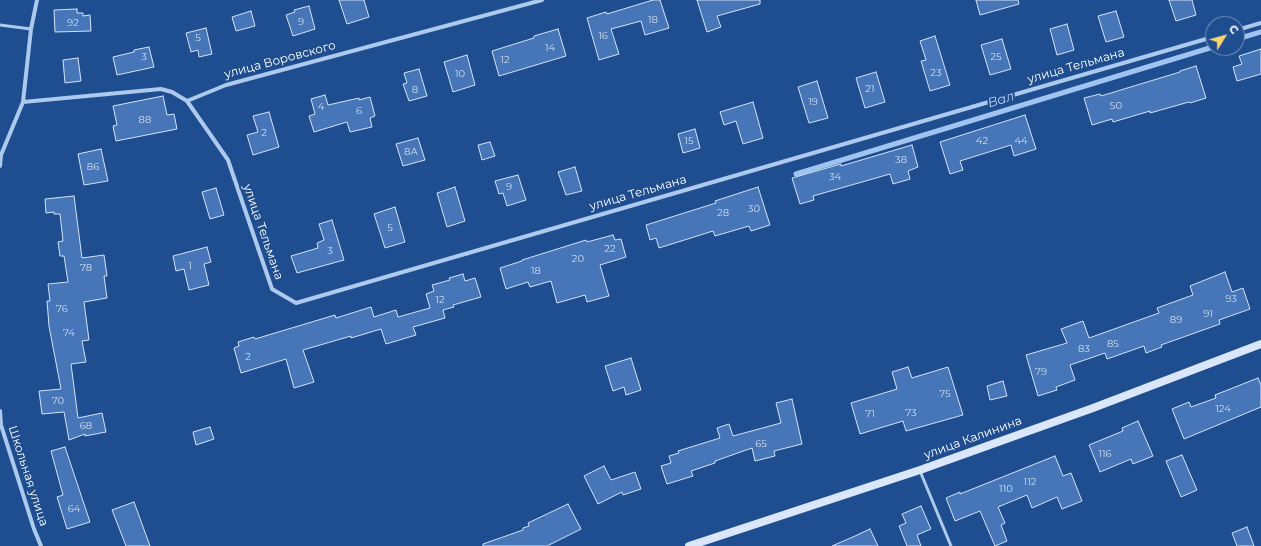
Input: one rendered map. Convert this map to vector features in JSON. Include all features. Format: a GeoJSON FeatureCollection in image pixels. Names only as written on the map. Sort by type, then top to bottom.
{"type":"FeatureCollection","features":[{"type":"Feature","properties":{"kind":"street"},"geometry":{"type":"LineString","coordinates":[[0,166],[1,155],[23,102],[31,29],[37,0]]}},
{"type":"Feature","properties":{"kind":"street","name":"улица Воровского"},"geometry":{"type":"LineString","coordinates":[[187,101],[226,85],[542,0]]}},
{"type":"Feature","properties":{"kind":"street"},"geometry":{"type":"LineString","coordinates":[[1245,28],[1261,23]]}},
{"type":"Feature","properties":{"kind":"street","name":"улица Тельмана"},"geometry":{"type":"LineString","coordinates":[[187,101],[228,160],[272,289],[296,303],[1205,39]]}},
{"type":"Feature","properties":{"kind":"street"},"geometry":{"type":"LineString","coordinates":[[23,102],[161,89],[172,92],[187,101]]}},
{"type":"Feature","properties":{"kind":"street","name":"улица Калинина"},"geometry":{"type":"LineString","coordinates":[[689,546],[920,470],[1093,408],[1261,344]]}},
{"type":"Feature","properties":{"kind":"street","name":"Школьная улица"},"geometry":{"type":"LineString","coordinates":[[0,411],[1,425],[34,529],[41,546]]}},
{"type":"Feature","properties":{"kind":"lane"},"geometry":{"type":"LineString","coordinates":[[0,25],[31,29]]}},
{"type":"Feature","properties":{"kind":"lane"},"geometry":{"type":"LineString","coordinates":[[920,470],[951,546]]}},
{"type":"Feature","properties":{"kind":"building"},"geometry":{"type":"Polygon","coordinates":[[[339,0],[364,0],[369,17],[347,24],[339,0]]]}},
{"type":"Feature","properties":{"kind":"building"},"geometry":{"type":"Polygon","coordinates":[[[653,0],[660,0],[669,28],[645,35],[641,21],[611,29],[619,54],[599,60],[587,18],[606,12],[607,14],[653,0]]]}},
{"type":"Feature","properties":{"kind":"building"},"geometry":{"type":"Polygon","coordinates":[[[697,0],[760,0],[760,4],[717,16],[721,27],[707,32],[697,0]]]}},
{"type":"Feature","properties":{"kind":"building"},"geometry":{"type":"Polygon","coordinates":[[[976,0],[1018,0],[1019,4],[980,15],[976,0]]]}},
{"type":"Feature","properties":{"kind":"building"},"geometry":{"type":"Polygon","coordinates":[[[1169,0],[1192,0],[1196,15],[1176,21],[1169,0]]]}},
{"type":"Feature","properties":{"kind":"building"},"geometry":{"type":"Polygon","coordinates":[[[309,6],[315,29],[293,36],[286,15],[295,12],[294,10],[309,6]]]}},
{"type":"Feature","properties":{"kind":"building"},"geometry":{"type":"Polygon","coordinates":[[[77,9],[77,13],[83,13],[83,16],[90,15],[91,31],[55,32],[54,10],[77,9]]]}},
{"type":"Feature","properties":{"kind":"building"},"geometry":{"type":"Polygon","coordinates":[[[251,11],[255,26],[236,31],[232,17],[251,11]]]}},
{"type":"Feature","properties":{"kind":"building"},"geometry":{"type":"Polygon","coordinates":[[[1116,11],[1124,37],[1106,42],[1098,16],[1116,11]]]}},
{"type":"Feature","properties":{"kind":"building"},"geometry":{"type":"Polygon","coordinates":[[[1067,24],[1074,50],[1057,55],[1050,29],[1067,24]]]}},
{"type":"Feature","properties":{"kind":"building"},"geometry":{"type":"Polygon","coordinates":[[[206,28],[212,54],[199,57],[198,50],[191,52],[186,33],[206,28]]]}},
{"type":"Feature","properties":{"kind":"building"},"geometry":{"type":"Polygon","coordinates":[[[558,29],[566,56],[499,76],[492,51],[558,29]]]}},
{"type":"Feature","properties":{"kind":"building"},"geometry":{"type":"Polygon","coordinates":[[[935,36],[950,85],[930,91],[921,61],[926,60],[920,41],[935,36]]]}},
{"type":"Feature","properties":{"kind":"building"},"geometry":{"type":"Polygon","coordinates":[[[1002,39],[1011,69],[990,75],[981,45],[1002,39]]]}},
{"type":"Feature","properties":{"kind":"building"},"geometry":{"type":"Polygon","coordinates":[[[149,47],[154,67],[117,75],[113,57],[149,47]]]}},
{"type":"Feature","properties":{"kind":"building"},"geometry":{"type":"Polygon","coordinates":[[[1261,49],[1261,74],[1237,81],[1233,67],[1242,64],[1239,56],[1245,56],[1245,54],[1261,49]]]}},
{"type":"Feature","properties":{"kind":"building"},"geometry":{"type":"Polygon","coordinates":[[[467,55],[475,85],[453,92],[444,62],[467,55]]]}},
{"type":"Feature","properties":{"kind":"building"},"geometry":{"type":"Polygon","coordinates":[[[78,58],[81,81],[65,83],[63,60],[78,58]]]}},
{"type":"Feature","properties":{"kind":"building"},"geometry":{"type":"Polygon","coordinates":[[[1196,66],[1206,98],[1150,113],[1150,111],[1113,122],[1112,119],[1092,125],[1084,98],[1100,94],[1101,96],[1196,66]]]}},
{"type":"Feature","properties":{"kind":"building"},"geometry":{"type":"Polygon","coordinates":[[[419,69],[427,96],[409,101],[403,84],[407,83],[404,73],[419,69]]]}},
{"type":"Feature","properties":{"kind":"building"},"geometry":{"type":"Polygon","coordinates":[[[876,72],[885,102],[865,108],[856,78],[876,72]]]}},
{"type":"Feature","properties":{"kind":"building"},"geometry":{"type":"Polygon","coordinates":[[[817,81],[828,118],[809,123],[798,87],[817,81]]]}},
{"type":"Feature","properties":{"kind":"building"},"geometry":{"type":"Polygon","coordinates":[[[325,95],[328,105],[370,97],[375,116],[370,118],[372,127],[350,132],[347,122],[314,132],[309,116],[315,114],[311,99],[325,95]]]}},
{"type":"Feature","properties":{"kind":"building"},"geometry":{"type":"Polygon","coordinates":[[[163,96],[167,115],[174,114],[177,129],[116,141],[113,126],[117,125],[113,106],[163,96]]]}},
{"type":"Feature","properties":{"kind":"building"},"geometry":{"type":"Polygon","coordinates":[[[753,102],[763,138],[743,144],[736,121],[724,125],[720,112],[753,102]]]}},
{"type":"Feature","properties":{"kind":"building"},"geometry":{"type":"Polygon","coordinates":[[[269,112],[279,147],[253,155],[247,135],[258,132],[253,116],[269,112]]]}},
{"type":"Feature","properties":{"kind":"building"},"geometry":{"type":"Polygon","coordinates":[[[1025,115],[1036,149],[1014,156],[1011,145],[960,161],[963,170],[950,174],[940,142],[1025,115]]]}},
{"type":"Feature","properties":{"kind":"building"},"geometry":{"type":"Polygon","coordinates":[[[695,129],[700,148],[683,153],[678,134],[695,129]]]}},
{"type":"Feature","properties":{"kind":"building"},"geometry":{"type":"Polygon","coordinates":[[[418,138],[425,160],[403,166],[396,144],[418,138]]]}},
{"type":"Feature","properties":{"kind":"building"},"geometry":{"type":"Polygon","coordinates":[[[490,142],[495,156],[482,160],[478,145],[490,142]]]}},
{"type":"Feature","properties":{"kind":"building"},"geometry":{"type":"Polygon","coordinates":[[[912,145],[918,167],[908,171],[910,179],[893,184],[890,174],[813,196],[814,200],[800,204],[792,178],[841,164],[841,166],[912,145]]]}},
{"type":"Feature","properties":{"kind":"building"},"geometry":{"type":"Polygon","coordinates":[[[101,149],[108,181],[84,185],[78,154],[101,149]]]}},
{"type":"Feature","properties":{"kind":"building"},"geometry":{"type":"Polygon","coordinates":[[[575,167],[582,191],[566,195],[558,172],[575,167]]]}},
{"type":"Feature","properties":{"kind":"building"},"geometry":{"type":"Polygon","coordinates":[[[518,175],[526,200],[507,206],[503,193],[499,194],[495,181],[518,175]]]}},
{"type":"Feature","properties":{"kind":"building"},"geometry":{"type":"Polygon","coordinates":[[[455,187],[465,221],[447,227],[437,193],[455,187]]]}},
{"type":"Feature","properties":{"kind":"building"},"geometry":{"type":"Polygon","coordinates":[[[758,187],[770,225],[751,231],[749,226],[715,236],[713,231],[659,248],[656,238],[650,240],[646,225],[716,203],[715,201],[758,187]]]}},
{"type":"Feature","properties":{"kind":"building"},"geometry":{"type":"Polygon","coordinates":[[[216,188],[224,215],[210,219],[202,192],[216,188]]]}},
{"type":"Feature","properties":{"kind":"building"},"geometry":{"type":"Polygon","coordinates":[[[74,196],[82,258],[104,255],[107,276],[104,276],[107,298],[84,302],[89,340],[82,341],[86,362],[71,364],[78,418],[102,413],[106,432],[85,436],[85,434],[69,440],[64,412],[42,414],[39,391],[61,389],[49,326],[47,301],[50,301],[48,284],[68,282],[64,256],[60,256],[58,242],[63,241],[60,214],[54,214],[54,212],[46,213],[45,199],[74,196]]]}},
{"type":"Feature","properties":{"kind":"building"},"geometry":{"type":"Polygon","coordinates":[[[395,207],[405,242],[385,248],[374,214],[395,207]]]}},
{"type":"Feature","properties":{"kind":"building"},"geometry":{"type":"Polygon","coordinates":[[[332,220],[344,260],[297,273],[291,256],[318,248],[317,243],[324,240],[319,224],[332,220]]]}},
{"type":"Feature","properties":{"kind":"building"},"geometry":{"type":"Polygon","coordinates":[[[613,235],[615,240],[621,239],[626,257],[600,265],[609,296],[587,302],[585,295],[557,303],[551,281],[530,287],[528,282],[506,289],[500,268],[586,240],[587,242],[613,235]]]}},
{"type":"Feature","properties":{"kind":"building"},"geometry":{"type":"Polygon","coordinates":[[[207,247],[211,262],[204,264],[209,285],[189,290],[184,269],[176,271],[173,256],[207,247]]]}},
{"type":"Feature","properties":{"kind":"building"},"geometry":{"type":"Polygon","coordinates":[[[1225,272],[1232,292],[1243,288],[1250,309],[1219,320],[1220,324],[1161,345],[1162,347],[1146,353],[1144,346],[1107,359],[1105,353],[1070,365],[1075,380],[1056,387],[1057,390],[1038,396],[1026,355],[1067,343],[1061,329],[1083,321],[1089,338],[1159,313],[1157,308],[1193,295],[1190,286],[1225,272]]]}},
{"type":"Feature","properties":{"kind":"building"},"geometry":{"type":"Polygon","coordinates":[[[463,274],[465,281],[475,278],[481,297],[453,305],[454,307],[443,310],[445,318],[413,327],[416,335],[386,344],[381,329],[303,350],[314,382],[294,388],[286,359],[241,373],[234,348],[239,346],[238,342],[254,337],[255,339],[335,315],[336,318],[371,307],[374,317],[396,310],[398,317],[430,308],[426,294],[434,291],[432,285],[450,280],[449,278],[463,274]]]}},
{"type":"Feature","properties":{"kind":"building"},"geometry":{"type":"Polygon","coordinates":[[[631,358],[641,390],[626,395],[624,387],[613,391],[605,366],[631,358]]]}},
{"type":"Feature","properties":{"kind":"building"},"geometry":{"type":"Polygon","coordinates":[[[908,367],[912,378],[948,367],[963,415],[906,431],[903,421],[860,434],[851,403],[897,389],[892,372],[908,367]]]}},
{"type":"Feature","properties":{"kind":"building"},"geometry":{"type":"Polygon","coordinates":[[[1258,378],[1261,385],[1261,407],[1184,439],[1172,409],[1189,402],[1191,407],[1216,398],[1215,395],[1258,378]]]}},
{"type":"Feature","properties":{"kind":"building"},"geometry":{"type":"Polygon","coordinates":[[[1003,381],[1007,396],[990,400],[987,386],[1003,381]]]}},
{"type":"Feature","properties":{"kind":"building"},"geometry":{"type":"Polygon","coordinates":[[[792,399],[802,444],[774,451],[775,456],[755,461],[752,448],[691,471],[693,476],[667,484],[661,466],[671,463],[669,456],[679,453],[678,451],[720,438],[717,428],[729,424],[733,436],[781,423],[776,403],[792,399]]]}},
{"type":"Feature","properties":{"kind":"building"},"geometry":{"type":"Polygon","coordinates":[[[1138,421],[1153,456],[1133,464],[1131,459],[1100,472],[1089,445],[1123,431],[1122,428],[1138,421]]]}},
{"type":"Feature","properties":{"kind":"building"},"geometry":{"type":"Polygon","coordinates":[[[210,427],[214,439],[196,445],[193,432],[210,427]]]}},
{"type":"Feature","properties":{"kind":"building"},"geometry":{"type":"Polygon","coordinates":[[[65,447],[90,522],[67,529],[57,497],[63,495],[51,451],[65,447]]]}},
{"type":"Feature","properties":{"kind":"building"},"geometry":{"type":"Polygon","coordinates":[[[1182,455],[1197,490],[1181,497],[1166,461],[1182,455]]]}},
{"type":"Feature","properties":{"kind":"building"},"geometry":{"type":"Polygon","coordinates":[[[1055,456],[1063,476],[1071,473],[1082,501],[1062,509],[1057,497],[1032,508],[1027,495],[998,507],[1005,523],[1001,525],[1007,541],[995,546],[980,511],[955,521],[946,498],[960,492],[960,494],[1055,456]]]}},
{"type":"Feature","properties":{"kind":"building"},"geometry":{"type":"Polygon","coordinates":[[[604,466],[611,480],[635,472],[641,489],[623,495],[622,492],[598,504],[584,476],[604,466]]]}},
{"type":"Feature","properties":{"kind":"building"},"geometry":{"type":"Polygon","coordinates":[[[134,502],[150,546],[126,546],[112,510],[134,502]]]}},
{"type":"Feature","properties":{"kind":"building"},"geometry":{"type":"Polygon","coordinates":[[[568,504],[581,529],[547,546],[483,546],[483,544],[523,530],[523,528],[529,526],[528,523],[568,504]]]}},
{"type":"Feature","properties":{"kind":"building"},"geometry":{"type":"Polygon","coordinates":[[[921,506],[931,529],[917,535],[921,546],[907,546],[899,526],[906,523],[902,514],[921,506]]]}},
{"type":"Feature","properties":{"kind":"building"},"geometry":{"type":"Polygon","coordinates":[[[1247,527],[1254,546],[1237,546],[1232,533],[1247,527]]]}},
{"type":"Feature","properties":{"kind":"building"},"geometry":{"type":"Polygon","coordinates":[[[870,529],[878,546],[832,546],[855,536],[870,529]]]}},
{"type":"Feature","properties":{"kind":"waterway","name":"Вал"},"geometry":{"type":"LineString","coordinates":[[1245,37],[1261,32]]}},
{"type":"Feature","properties":{"kind":"waterway","name":"Вал"},"geometry":{"type":"LineString","coordinates":[[796,174],[1205,49]]}}]}
